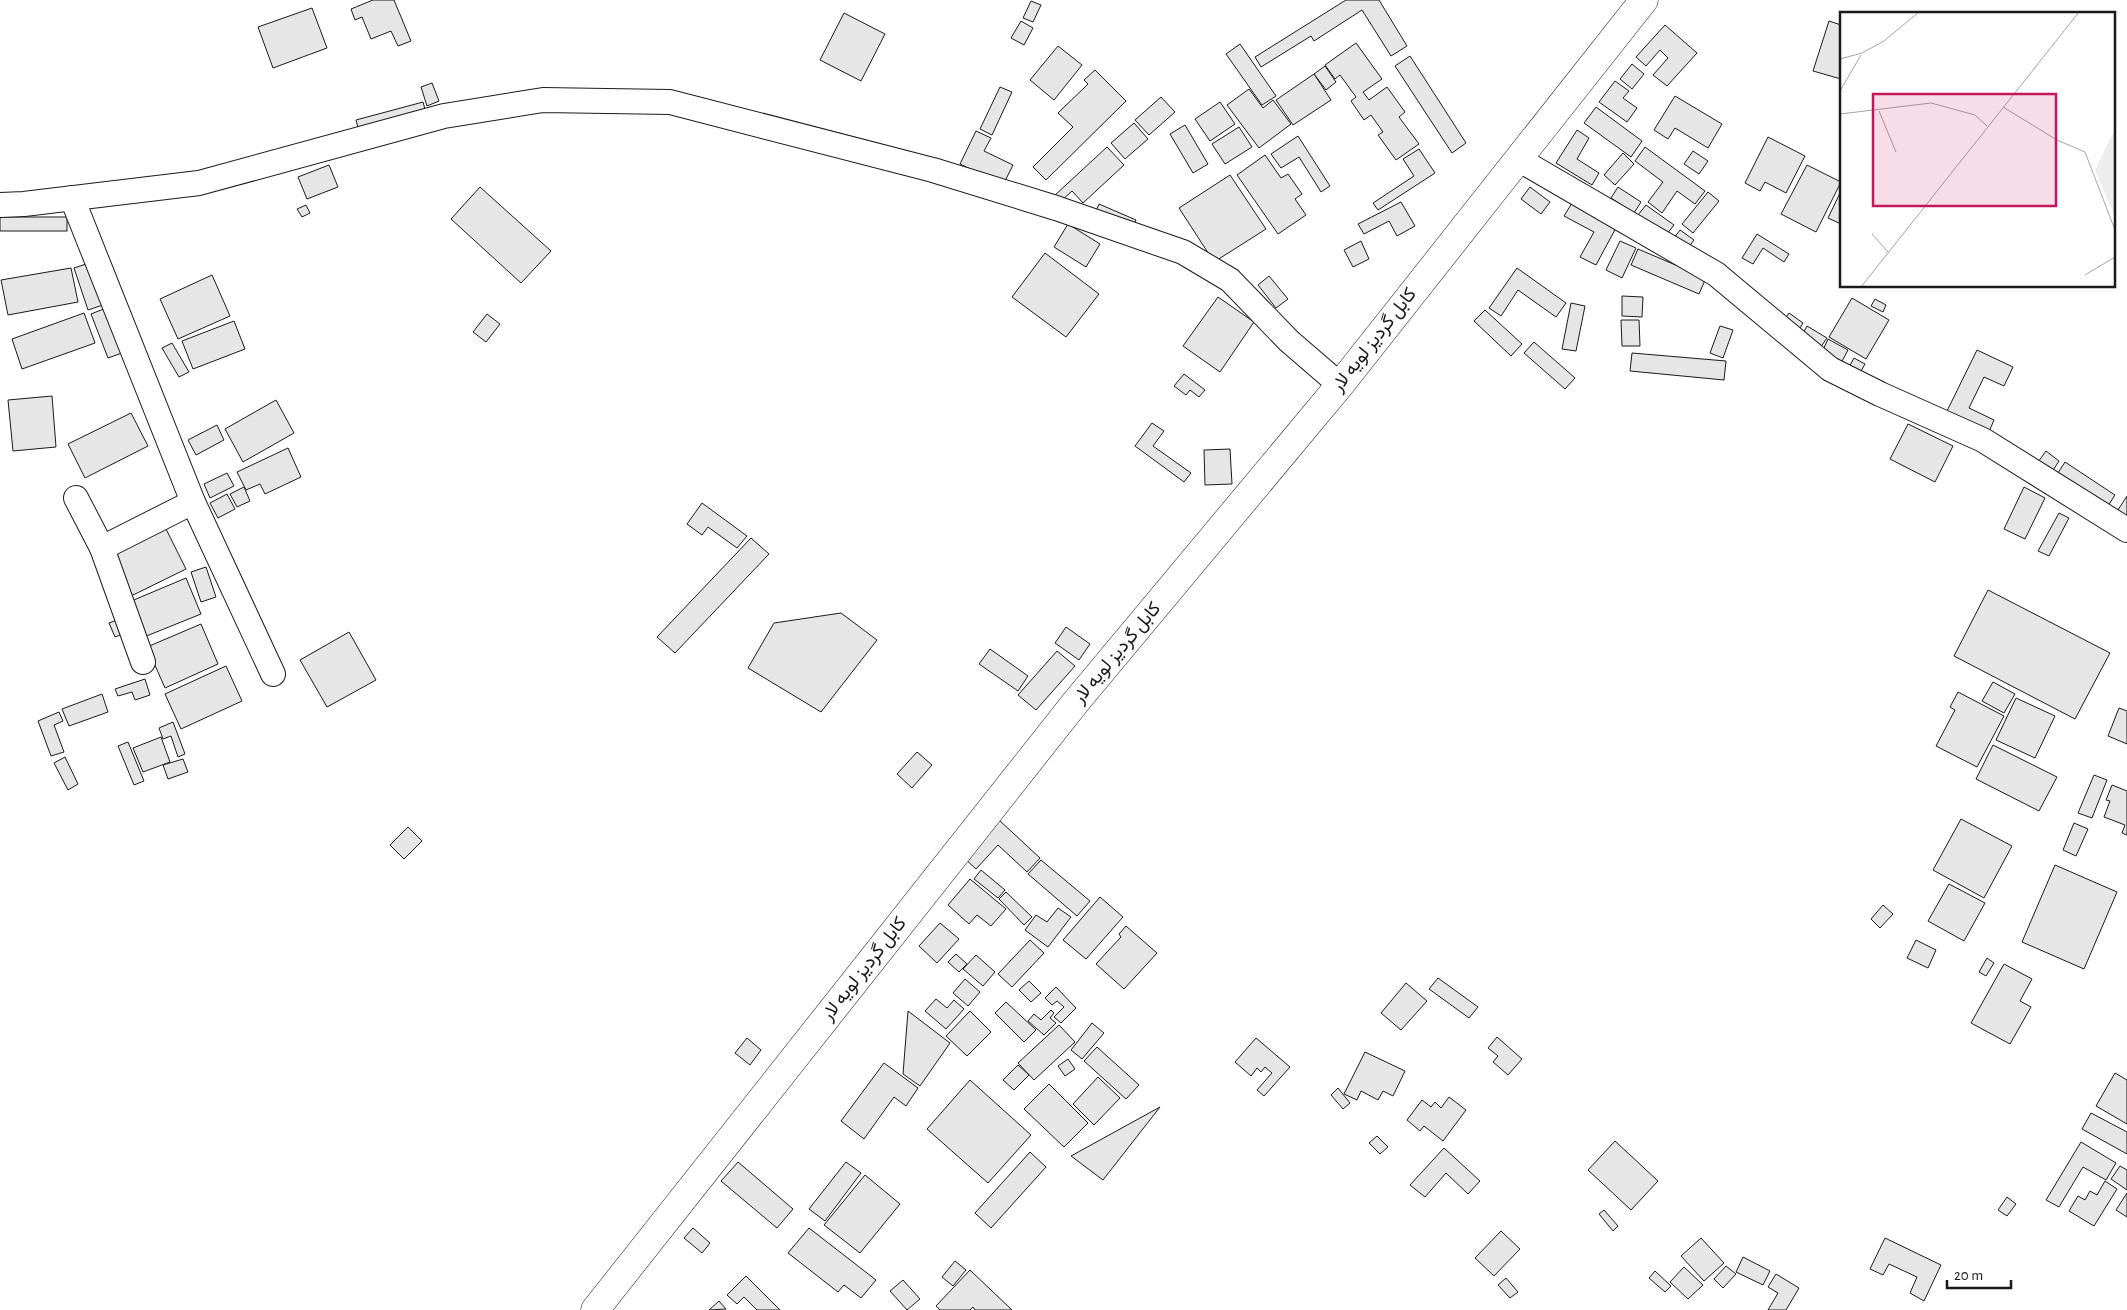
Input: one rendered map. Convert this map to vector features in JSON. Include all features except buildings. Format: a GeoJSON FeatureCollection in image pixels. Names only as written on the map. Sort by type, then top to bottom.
{"type":"FeatureCollection","features":[{"type":"Feature","properties":{"kind":"highway","name":"کابل گردیز لویه لار"},"geometry":{"type":"LineString","coordinates":[[595,1310],[1075,702],[1340,385],[1644,0]]}},
{"type":"Feature","properties":{"kind":"street"},"geometry":{"type":"LineString","coordinates":[[0,205],[24,204],[200,183],[444,116],[543,100],[670,102],[933,170],[1056,208],[1183,252],[1230,280],[1288,341],[1340,385]]}},
{"type":"Feature","properties":{"kind":"street"},"geometry":{"type":"LineString","coordinates":[[1518,158],[1716,274],[1830,369],[1880,394],[1983,440],[2127,530]]}},
{"type":"Feature","properties":{"kind":"street"},"geometry":{"type":"LineString","coordinates":[[72,198],[193,502],[273,674]]}},
{"type":"Feature","properties":{"kind":"street"},"geometry":{"type":"LineString","coordinates":[[76,498],[102,548],[143,662]]}},
{"type":"Feature","properties":{"kind":"street"},"geometry":{"type":"LineString","coordinates":[[102,548],[193,502]]}}]}
